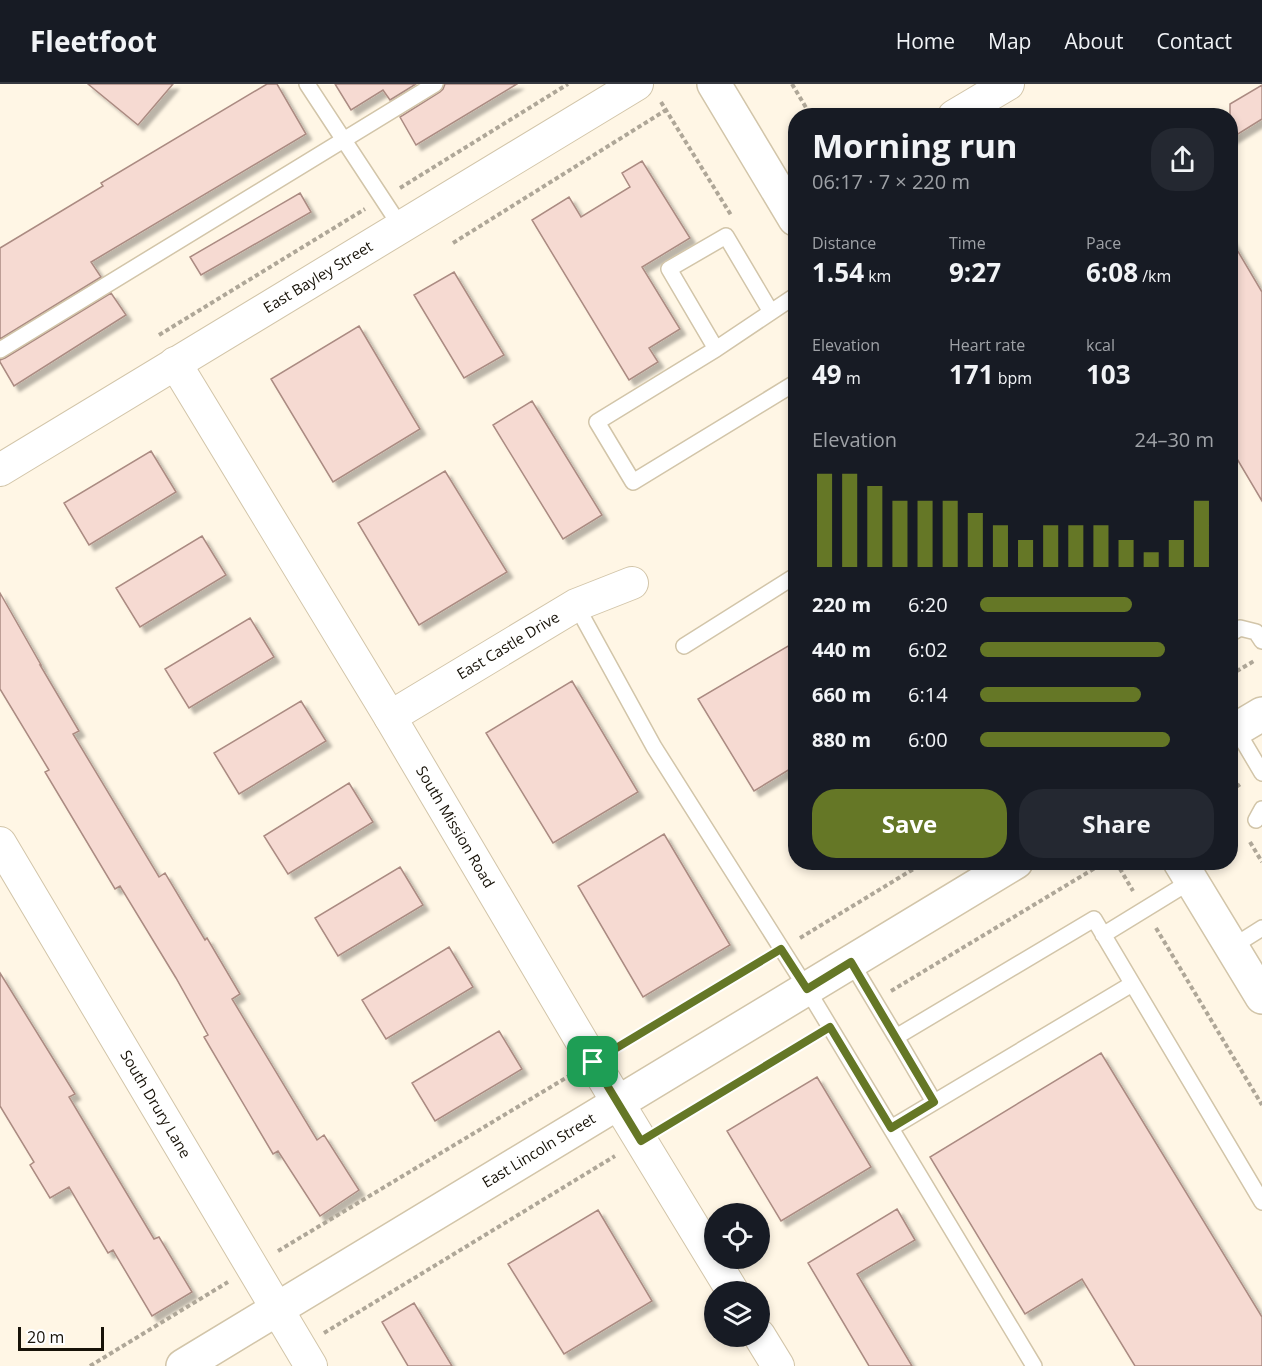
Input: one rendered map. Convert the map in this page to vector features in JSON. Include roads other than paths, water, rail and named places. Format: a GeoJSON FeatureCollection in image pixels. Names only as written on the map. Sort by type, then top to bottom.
{"type":"FeatureCollection","features":[{"type":"Feature","properties":{"kind":"street"},"geometry":{"type":"LineString","coordinates":[[714,84],[788,203]]}},
{"type":"Feature","properties":{"kind":"street"},"geometry":{"type":"LineString","coordinates":[[968,108],[1008,84]]}},
{"type":"Feature","properties":{"kind":"street","name":"East Bayley Street"},"geometry":{"type":"LineString","coordinates":[[0,470],[401,227],[646,88]]}},
{"type":"Feature","properties":{"kind":"street","name":"South Mission Road"},"geometry":{"type":"LineString","coordinates":[[175,363],[390,717],[593,1062],[726,1281]]}},
{"type":"Feature","properties":{"kind":"street","name":"East Castle Drive"},"geometry":{"type":"LineString","coordinates":[[390,717],[576,605],[632,583]]}},
{"type":"Feature","properties":{"kind":"street","name":"South Drury Lane"},"geometry":{"type":"LineString","coordinates":[[0,843],[305,1357]]}},
{"type":"Feature","properties":{"kind":"street","name":"East Lincoln Street"},"geometry":{"type":"LineString","coordinates":[[183,1366],[1003,870]]}},
{"type":"Feature","properties":{"kind":"street"},"geometry":{"type":"LineString","coordinates":[[1186,872],[1262,997]]}},
{"type":"Feature","properties":{"kind":"street"},"geometry":{"type":"LineString","coordinates":[[766,1347],[778,1366]]}},
{"type":"Feature","properties":{"kind":"lane"},"geometry":{"type":"LineString","coordinates":[[307,84],[401,227]]}},
{"type":"Feature","properties":{"kind":"lane"},"geometry":{"type":"LineString","coordinates":[[0,350],[435,84]]}},
{"type":"Feature","properties":{"kind":"lane"},"geometry":{"type":"LineString","coordinates":[[716,349],[669,269],[726,236],[771,312]]}},
{"type":"Feature","properties":{"kind":"lane"},"geometry":{"type":"LineString","coordinates":[[788,301],[716,349],[597,422],[633,482],[788,387]]}},
{"type":"Feature","properties":{"kind":"lane"},"geometry":{"type":"LineString","coordinates":[[684,646],[788,580]]}},
{"type":"Feature","properties":{"kind":"lane"},"geometry":{"type":"LineString","coordinates":[[576,605],[654,747],[807,989],[1034,1366]]}},
{"type":"Feature","properties":{"kind":"lane"},"geometry":{"type":"LineString","coordinates":[[1238,629],[1256,632],[1262,641]]}},
{"type":"Feature","properties":{"kind":"lane"},"geometry":{"type":"LineString","coordinates":[[1243,725],[1262,773]]}},
{"type":"Feature","properties":{"kind":"lane"},"geometry":{"type":"LineString","coordinates":[[1103,935],[1145,910],[1186,872]]}},
{"type":"Feature","properties":{"kind":"lane"},"geometry":{"type":"LineString","coordinates":[[896,1037],[1094,920],[1262,1202]]}},
{"type":"Feature","properties":{"kind":"lane"},"geometry":{"type":"LineString","coordinates":[[1232,947],[1262,928]]}},
{"type":"Feature","properties":{"kind":"lane"},"geometry":{"type":"LineString","coordinates":[[851,962],[934,1102]]}},
{"type":"Feature","properties":{"kind":"lane"},"geometry":{"type":"LineString","coordinates":[[891,1128],[1132,984]]}}]}
